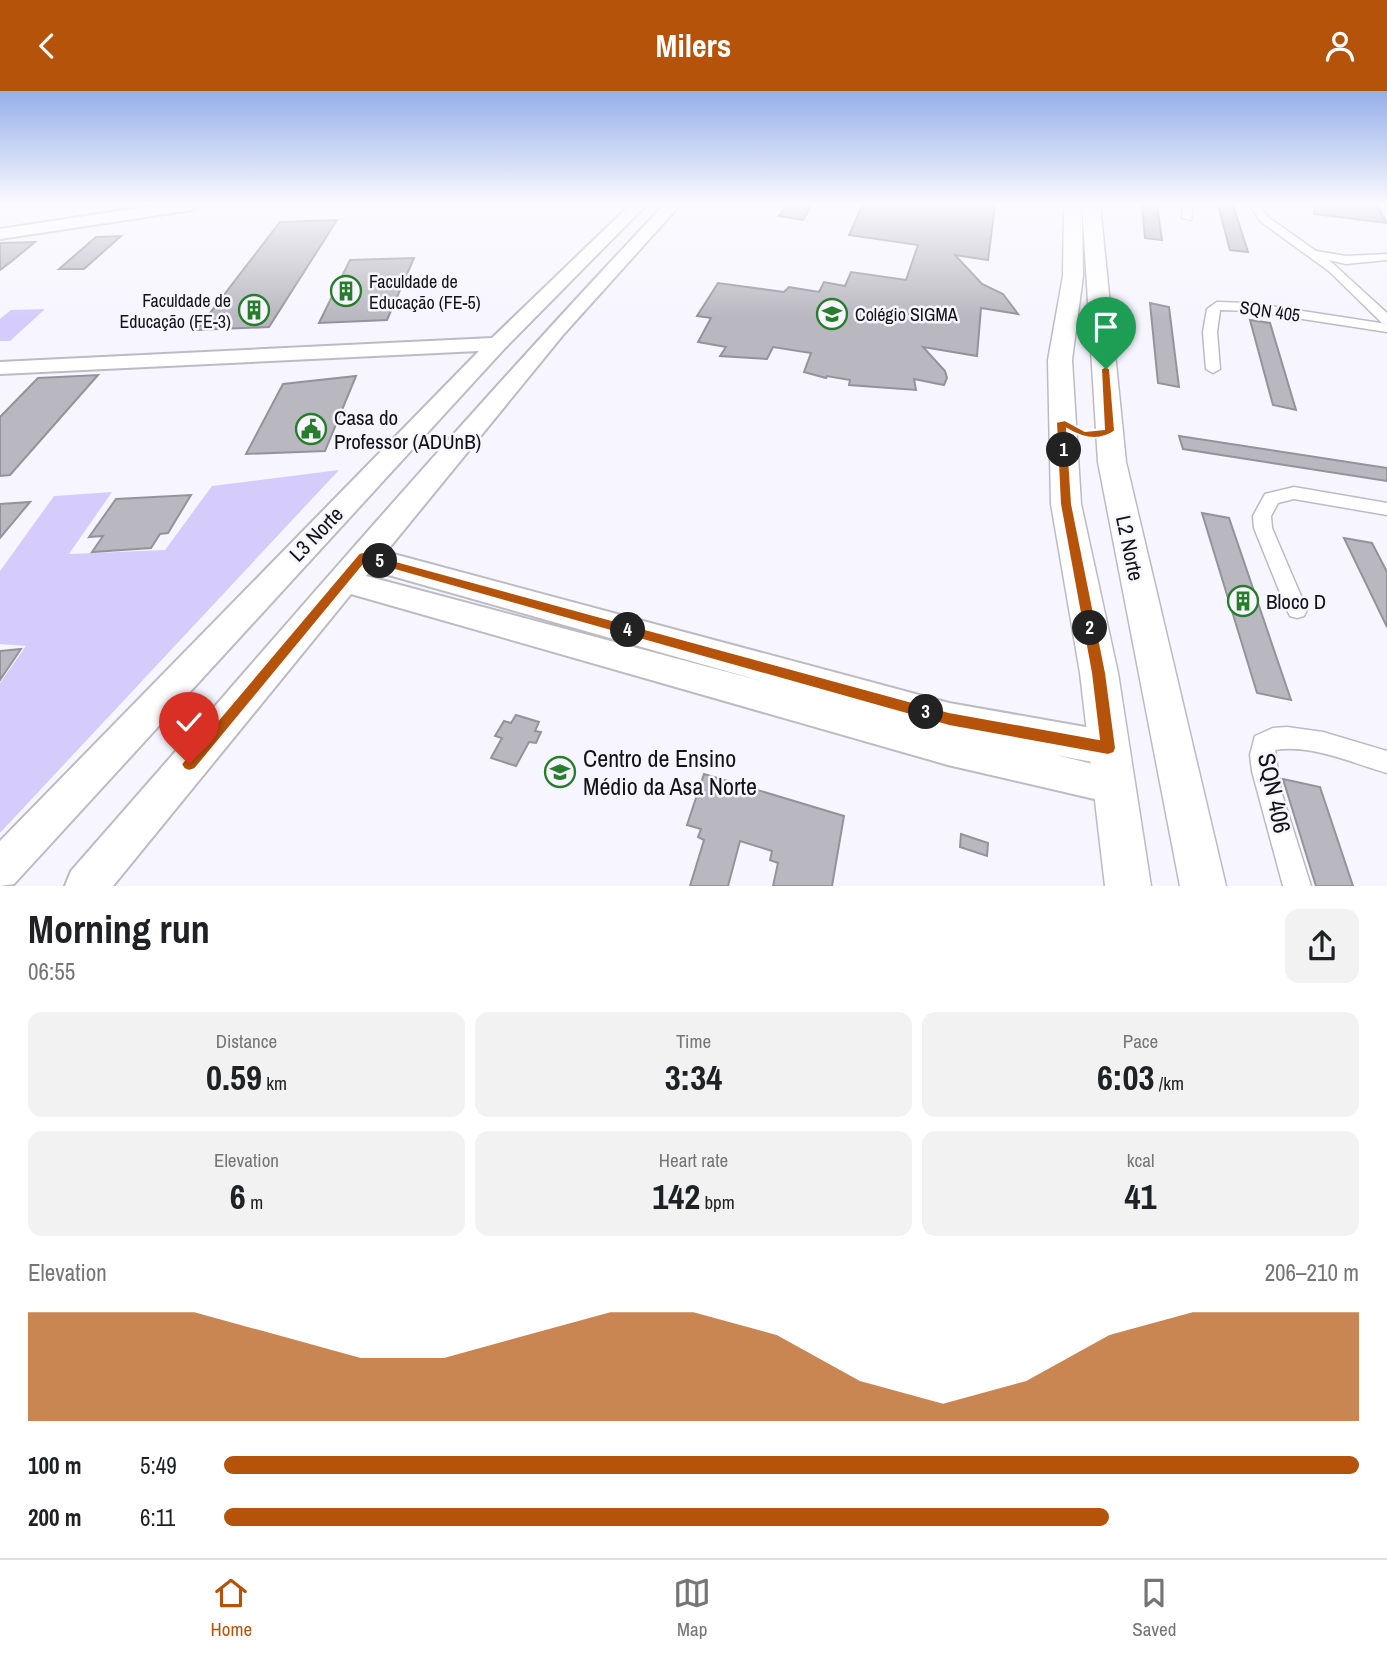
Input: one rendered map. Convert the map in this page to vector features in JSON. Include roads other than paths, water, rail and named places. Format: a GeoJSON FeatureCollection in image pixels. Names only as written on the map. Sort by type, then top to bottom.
{"type":"FeatureCollection","features":[{"type":"Feature","properties":{"kind":"main road"},"geometry":{"type":"LineString","coordinates":[[1073,242],[1073,276],[1060,361],[1066,504],[1099,673],[1128,886]]}},
{"type":"Feature","properties":{"kind":"main road","name":"L2 Norte"},"geometry":{"type":"LineString","coordinates":[[1094,242],[1111,446],[1203,886]]}},
{"type":"Feature","properties":{"kind":"main road"},"geometry":{"type":"LineString","coordinates":[[86,886],[583,300]]}},
{"type":"Feature","properties":{"kind":"main road","name":"L3 Norte"},"geometry":{"type":"LineString","coordinates":[[0,870],[498,344]]}},
{"type":"Feature","properties":{"kind":"main road"},"geometry":{"type":"LineString","coordinates":[[1063,438],[1074,447],[1101,453],[1111,446]]}},
{"type":"Feature","properties":{"kind":"street","name":"L3 Norte"},"geometry":{"type":"LineString","coordinates":[[498,344],[601,242]]}},
{"type":"Feature","properties":{"kind":"street"},"geometry":{"type":"LineString","coordinates":[[583,300],[638,242]]}},
{"type":"Feature","properties":{"kind":"street"},"geometry":{"type":"LineString","coordinates":[[1296,242],[1334,269],[1387,320]]}},
{"type":"Feature","properties":{"kind":"street"},"geometry":{"type":"LineString","coordinates":[[1314,254],[1346,260],[1387,257]]}},
{"type":"Feature","properties":{"kind":"street"},"geometry":{"type":"LineString","coordinates":[[1334,269],[1346,260]]}},
{"type":"Feature","properties":{"kind":"street"},"geometry":{"type":"LineString","coordinates":[[550,293],[563,286],[576,287],[584,291],[583,300]]}},
{"type":"Feature","properties":{"kind":"street","name":"SQN 405"},"geometry":{"type":"LineString","coordinates":[[1213,369],[1211,320],[1213,309],[1220,306],[1387,328]]}},
{"type":"Feature","properties":{"kind":"street"},"geometry":{"type":"LineString","coordinates":[[0,367],[498,344]]}},
{"type":"Feature","properties":{"kind":"street"},"geometry":{"type":"LineString","coordinates":[[1297,610],[1263,528],[1262,516],[1271,498],[1284,494],[1305,494],[1387,509]]}},
{"type":"Feature","properties":{"kind":"street"},"geometry":{"type":"LineString","coordinates":[[354,569],[948,748],[1112,767]]}},
{"type":"Feature","properties":{"kind":"street","name":"SQN 406"},"geometry":{"type":"LineString","coordinates":[[1297,886],[1266,779],[1261,751],[1263,744],[1275,737],[1304,739],[1387,762]]}},
{"type":"Feature","properties":{"kind":"place","name":"Faculdade de Educação (FE-5)"},"geometry":{"type":"Point","coordinates":[346,291]}},
{"type":"Feature","properties":{"kind":"place","name":"Faculdade de Educação (FE-3)"},"geometry":{"type":"Point","coordinates":[254,310]}},
{"type":"Feature","properties":{"kind":"place","name":"Colégio SIGMA"},"geometry":{"type":"Point","coordinates":[832,314]}},
{"type":"Feature","properties":{"kind":"place","name":"Casa do Professor (ADUnB)"},"geometry":{"type":"Point","coordinates":[311,429]}},
{"type":"Feature","properties":{"kind":"place","name":"Bloco D"},"geometry":{"type":"Point","coordinates":[1243,601]}},
{"type":"Feature","properties":{"kind":"place","name":"Centro de Ensino Médio da Asa Norte"},"geometry":{"type":"Point","coordinates":[560,772]}}]}
